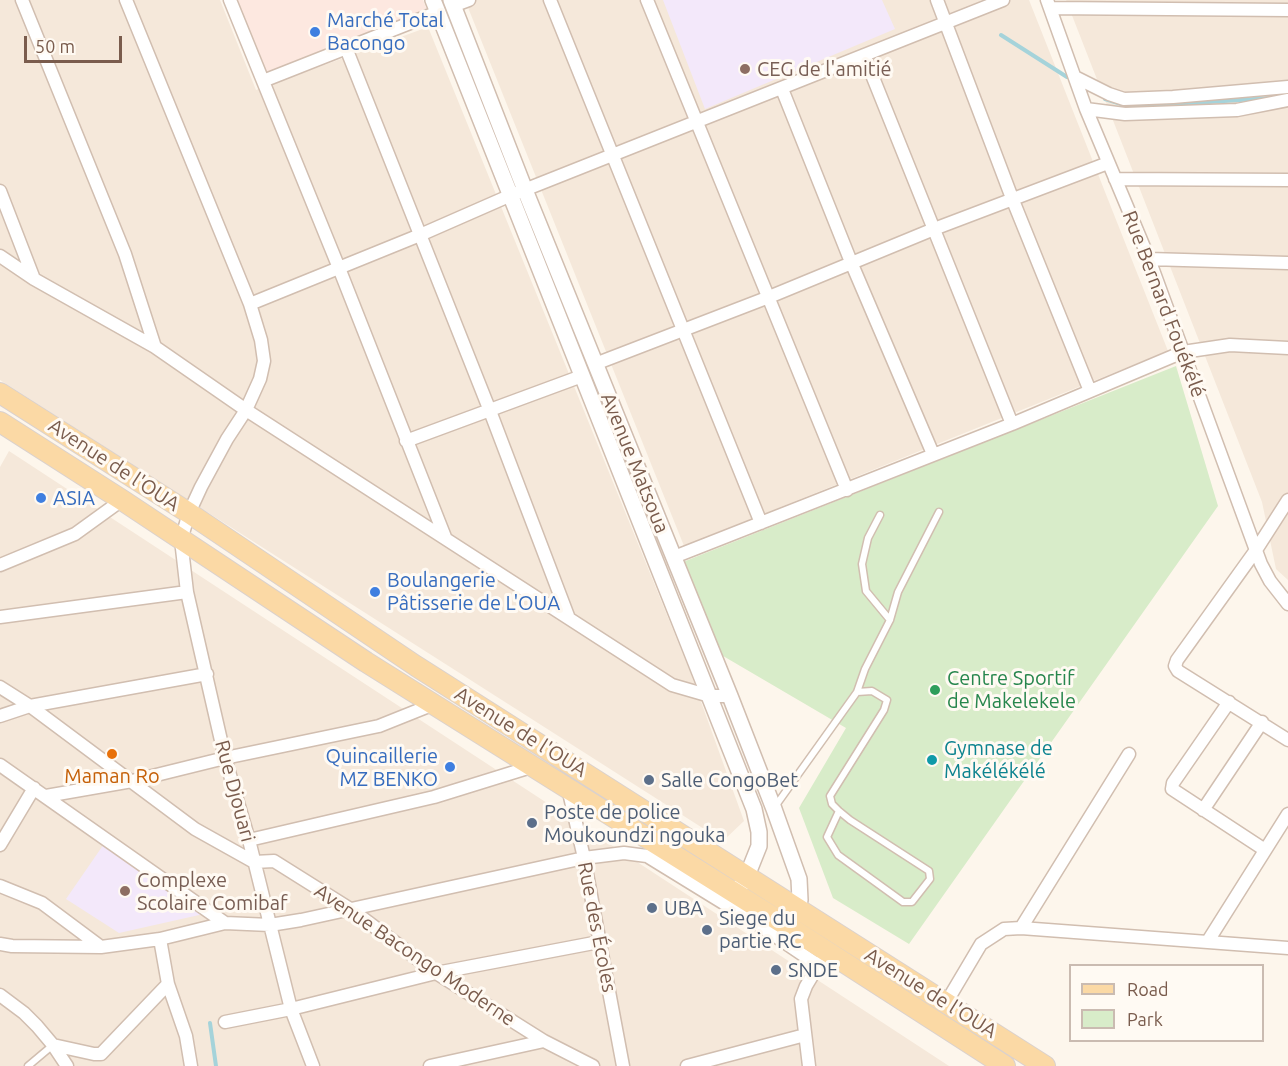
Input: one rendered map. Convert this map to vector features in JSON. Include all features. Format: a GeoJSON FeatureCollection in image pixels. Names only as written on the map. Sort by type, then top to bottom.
{"type":"FeatureCollection","features":[{"type":"Feature","properties":{"kind":"main road","name":"Avenue de l'OUA"},"geometry":{"type":"LineString","coordinates":[[0,393],[189,513],[416,666],[1045,1066]]}},
{"type":"Feature","properties":{"kind":"main road","name":"Avenue de l'OUA"},"geometry":{"type":"LineString","coordinates":[[3,430],[122,500],[356,655],[568,788],[651,850],[736,894],[760,918],[789,927],[823,959],[1005,1066]]}},
{"type":"Feature","properties":{"kind":"street"},"geometry":{"type":"LineString","coordinates":[[22,0],[125,254],[155,347]]}},
{"type":"Feature","properties":{"kind":"street","name":"Rue Djouari"},"geometry":{"type":"LineString","coordinates":[[126,0],[250,304],[261,340],[264,361],[260,380],[189,513],[181,540],[187,592],[225,758],[249,840],[291,1009],[312,1066]]}},
{"type":"Feature","properties":{"kind":"street"},"geometry":{"type":"LineString","coordinates":[[230,0],[445,537]]}},
{"type":"Feature","properties":{"kind":"street"},"geometry":{"type":"LineString","coordinates":[[452,3],[469,0]]}},
{"type":"Feature","properties":{"kind":"street"},"geometry":{"type":"LineString","coordinates":[[550,0],[761,523]]}},
{"type":"Feature","properties":{"kind":"street"},"geometry":{"type":"LineString","coordinates":[[647,0],[847,490]]}},
{"type":"Feature","properties":{"kind":"street"},"geometry":{"type":"LineString","coordinates":[[937,0],[1012,198],[1090,391]]}},
{"type":"Feature","properties":{"kind":"street"},"geometry":{"type":"LineString","coordinates":[[250,304],[420,235],[509,195],[1003,0]]}},
{"type":"Feature","properties":{"kind":"street","name":"Avenue Matsoua"},"geometry":{"type":"LineString","coordinates":[[452,3],[525,190],[730,696],[800,879],[801,893],[798,908],[789,927]]}},
{"type":"Feature","properties":{"kind":"street"},"geometry":{"type":"LineString","coordinates":[[1049,4],[1288,10]]}},
{"type":"Feature","properties":{"kind":"street","name":"Rue Bernard Fouékélé"},"geometry":{"type":"LineString","coordinates":[[1049,4],[1086,109],[1149,260],[1256,550],[1270,581],[1288,604]]}},
{"type":"Feature","properties":{"kind":"street"},"geometry":{"type":"LineString","coordinates":[[263,81],[346,48],[435,6]]}},
{"type":"Feature","properties":{"kind":"street","name":"Avenue Matsoua"},"geometry":{"type":"LineString","coordinates":[[435,6],[710,696],[757,821],[759,846],[736,894]]}},
{"type":"Feature","properties":{"kind":"street"},"geometry":{"type":"LineString","coordinates":[[346,48],[490,411],[568,617]]}},
{"type":"Feature","properties":{"kind":"street"},"geometry":{"type":"LineString","coordinates":[[864,55],[1012,424]]}},
{"type":"Feature","properties":{"kind":"street"},"geometry":{"type":"LineString","coordinates":[[463,77],[479,71]]}},
{"type":"Feature","properties":{"kind":"street"},"geometry":{"type":"LineString","coordinates":[[1075,77],[1124,99],[1288,87]]}},
{"type":"Feature","properties":{"kind":"street"},"geometry":{"type":"LineString","coordinates":[[782,89],[851,262],[933,454]]}},
{"type":"Feature","properties":{"kind":"street"},"geometry":{"type":"LineString","coordinates":[[1086,109],[1125,114],[1237,110],[1288,100]]}},
{"type":"Feature","properties":{"kind":"street"},"geometry":{"type":"LineString","coordinates":[[595,364],[769,297],[1012,198],[1108,163]]}},
{"type":"Feature","properties":{"kind":"street"},"geometry":{"type":"LineString","coordinates":[[1115,179],[1288,180]]}},
{"type":"Feature","properties":{"kind":"street"},"geometry":{"type":"LineString","coordinates":[[0,191],[34,279]]}},
{"type":"Feature","properties":{"kind":"street"},"geometry":{"type":"LineString","coordinates":[[0,256],[34,279],[155,347],[246,410],[672,684],[710,696],[730,696]]}},
{"type":"Feature","properties":{"kind":"street"},"geometry":{"type":"LineString","coordinates":[[1149,260],[1288,263]]}},
{"type":"Feature","properties":{"kind":"street"},"geometry":{"type":"LineString","coordinates":[[674,557],[1012,424],[1183,352],[1230,345],[1288,348]]}},
{"type":"Feature","properties":{"kind":"street"},"geometry":{"type":"LineString","coordinates":[[406,441],[582,376]]}},
{"type":"Feature","properties":{"kind":"street"},"geometry":{"type":"LineString","coordinates":[[0,565],[75,534],[122,500]]}},
{"type":"Feature","properties":{"kind":"street"},"geometry":{"type":"LineString","coordinates":[[1288,500],[1175,666],[1178,671],[1288,740]]}},
{"type":"Feature","properties":{"kind":"street"},"geometry":{"type":"LineString","coordinates":[[0,617],[187,592]]}},
{"type":"Feature","properties":{"kind":"street"},"geometry":{"type":"LineString","coordinates":[[0,716],[30,706],[207,674]]}},
{"type":"Feature","properties":{"kind":"street","name":"Avenue Bacongo Moderne"},"geometry":{"type":"LineString","coordinates":[[0,687],[30,706],[195,829],[254,862],[274,861],[351,910],[436,973],[544,1041],[593,1066]]}},
{"type":"Feature","properties":{"kind":"street"},"geometry":{"type":"LineString","coordinates":[[1229,702],[1173,783],[1172,789],[1265,850]]}},
{"type":"Feature","properties":{"kind":"street"},"geometry":{"type":"LineString","coordinates":[[46,796],[132,781],[225,758],[379,726],[434,704]]}},
{"type":"Feature","properties":{"kind":"street"},"geometry":{"type":"LineString","coordinates":[[1203,810],[1262,722]]}},
{"type":"Feature","properties":{"kind":"street"},"geometry":{"type":"LineString","coordinates":[[1021,928],[1129,754]]}},
{"type":"Feature","properties":{"kind":"street"},"geometry":{"type":"LineString","coordinates":[[0,765],[225,923]]}},
{"type":"Feature","properties":{"kind":"street"},"geometry":{"type":"LineString","coordinates":[[249,840],[434,797],[534,766]]}},
{"type":"Feature","properties":{"kind":"street"},"geometry":{"type":"LineString","coordinates":[[0,845],[34,788]]}},
{"type":"Feature","properties":{"kind":"street","name":"Rue des Écoles"},"geometry":{"type":"LineString","coordinates":[[568,788],[584,858],[623,1066]]}},
{"type":"Feature","properties":{"kind":"street"},"geometry":{"type":"LineString","coordinates":[[1208,941],[1288,814]]}},
{"type":"Feature","properties":{"kind":"street"},"geometry":{"type":"LineString","coordinates":[[0,944],[101,947],[160,939],[225,923],[270,925],[351,910],[584,858],[651,850],[823,959],[801,999],[809,1066]]}},
{"type":"Feature","properties":{"kind":"street"},"geometry":{"type":"LineString","coordinates":[[0,886],[42,903],[101,947]]}},
{"type":"Feature","properties":{"kind":"street"},"geometry":{"type":"LineString","coordinates":[[946,1003],[981,944],[1004,928],[1288,948]]}},
{"type":"Feature","properties":{"kind":"street"},"geometry":{"type":"LineString","coordinates":[[160,939],[168,984],[186,1036],[191,1066]]}},
{"type":"Feature","properties":{"kind":"street"},"geometry":{"type":"LineString","coordinates":[[225,1022],[291,1009],[436,973],[599,942]]}},
{"type":"Feature","properties":{"kind":"street"},"geometry":{"type":"LineString","coordinates":[[53,1045],[101,1054],[168,984]]}},
{"type":"Feature","properties":{"kind":"street"},"geometry":{"type":"LineString","coordinates":[[0,995],[24,1013],[53,1045],[67,1066]]}},
{"type":"Feature","properties":{"kind":"street"},"geometry":{"type":"LineString","coordinates":[[687,1066],[723,1061],[805,1035]]}},
{"type":"Feature","properties":{"kind":"street"},"geometry":{"type":"LineString","coordinates":[[430,1066],[544,1041]]}},
{"type":"Feature","properties":{"kind":"lane"},"geometry":{"type":"LineString","coordinates":[[774,809],[857,692],[865,669],[890,620],[898,592],[939,512]]}},
{"type":"Feature","properties":{"kind":"lane"},"geometry":{"type":"LineString","coordinates":[[880,514],[868,538],[862,564],[866,591],[890,620]]}},
{"type":"Feature","properties":{"kind":"lane"},"geometry":{"type":"LineString","coordinates":[[839,811],[827,837],[838,855],[903,902],[912,902],[930,879],[930,871],[850,820],[832,804],[830,796],[875,726],[887,700],[872,691],[857,692]]}},
{"type":"Feature","properties":{"kind":"lane"},"geometry":{"type":"LineString","coordinates":[[27,1066],[53,1045]]}},
{"type":"Feature","properties":{"kind":"shaded area"},"geometry":{"type":"Polygon","coordinates":[[[0,0],[220,0],[256,90],[428,27],[691,674],[744,821],[723,841],[0,380],[0,0]]]}},
{"type":"Feature","properties":{"kind":"shaded area","name":"Marché Total Bacongo"},"geometry":{"type":"Polygon","coordinates":[[[230,0],[423,0],[429,15],[263,81],[230,0]]]}},
{"type":"Feature","properties":{"kind":"shaded area"},"geometry":{"type":"Polygon","coordinates":[[[465,0],[1029,0],[1168,351],[684,546],[465,0]]]}},
{"type":"Feature","properties":{"kind":"shaded area","name":"CEG de l'amitié"},"geometry":{"type":"Polygon","coordinates":[[[663,0],[882,0],[895,29],[705,109],[663,0]]]}},
{"type":"Feature","properties":{"kind":"shaded area"},"geometry":{"type":"Polygon","coordinates":[[[1066,0],[1288,0],[1288,580],[1276,569],[1262,502],[1066,0]]]}},
{"type":"Feature","properties":{"kind":"shaded area"},"geometry":{"type":"Polygon","coordinates":[[[9,451],[949,1066],[0,1066],[0,467],[9,451]]]}},
{"type":"Feature","properties":{"kind":"shaded area","name":"Complexe Scolaire Comibaf"},"geometry":{"type":"Polygon","coordinates":[[[106,841],[208,913],[119,933],[66,899],[106,841]]]}},
{"type":"Feature","properties":{"kind":"green space","name":"Centre Sportif de Makelekele"},"geometry":{"type":"Polygon","coordinates":[[[1176,366],[1218,506],[909,944],[833,898],[799,808],[846,728],[718,653],[683,562],[1176,366]]]}},
{"type":"Feature","properties":{"kind":"waterway"},"geometry":{"type":"LineString","coordinates":[[1001,35],[1067,77]]}},
{"type":"Feature","properties":{"kind":"waterway"},"geometry":{"type":"LineString","coordinates":[[1105,99],[1131,107],[1271,98]]}},
{"type":"Feature","properties":{"kind":"waterway"},"geometry":{"type":"LineString","coordinates":[[210,1023],[216,1066]]}},
{"type":"Feature","properties":{"kind":"place","name":"Marché Total Bacongo"},"geometry":{"type":"Point","coordinates":[315,32]}},
{"type":"Feature","properties":{"kind":"place","name":"CEG de l'amitié"},"geometry":{"type":"Point","coordinates":[745,69]}},
{"type":"Feature","properties":{"kind":"place","name":"ASIA"},"geometry":{"type":"Point","coordinates":[41,498]}},
{"type":"Feature","properties":{"kind":"place","name":"Boulangerie Pâtisserie de L'OUA"},"geometry":{"type":"Point","coordinates":[375,592]}},
{"type":"Feature","properties":{"kind":"place","name":"Centre Sportif de Makelekele"},"geometry":{"type":"Point","coordinates":[935,690]}},
{"type":"Feature","properties":{"kind":"place","name":"Maman Ro"},"geometry":{"type":"Point","coordinates":[112,754]}},
{"type":"Feature","properties":{"kind":"place","name":"Gymnase de Makélékélé"},"geometry":{"type":"Point","coordinates":[932,760]}},
{"type":"Feature","properties":{"kind":"place","name":"Quincaillerie MZ BENKO"},"geometry":{"type":"Point","coordinates":[450,767]}},
{"type":"Feature","properties":{"kind":"place","name":"Salle CongoBet"},"geometry":{"type":"Point","coordinates":[649,780]}},
{"type":"Feature","properties":{"kind":"place","name":"Poste de police Moukoundzi ngouka"},"geometry":{"type":"Point","coordinates":[532,823]}},
{"type":"Feature","properties":{"kind":"place","name":"Complexe Scolaire Comibaf"},"geometry":{"type":"Point","coordinates":[125,891]}},
{"type":"Feature","properties":{"kind":"place","name":"UBA"},"geometry":{"type":"Point","coordinates":[652,908]}},
{"type":"Feature","properties":{"kind":"place","name":"Siege du partie RC"},"geometry":{"type":"Point","coordinates":[707,930]}},
{"type":"Feature","properties":{"kind":"place","name":"SNDE"},"geometry":{"type":"Point","coordinates":[776,970]}}]}
